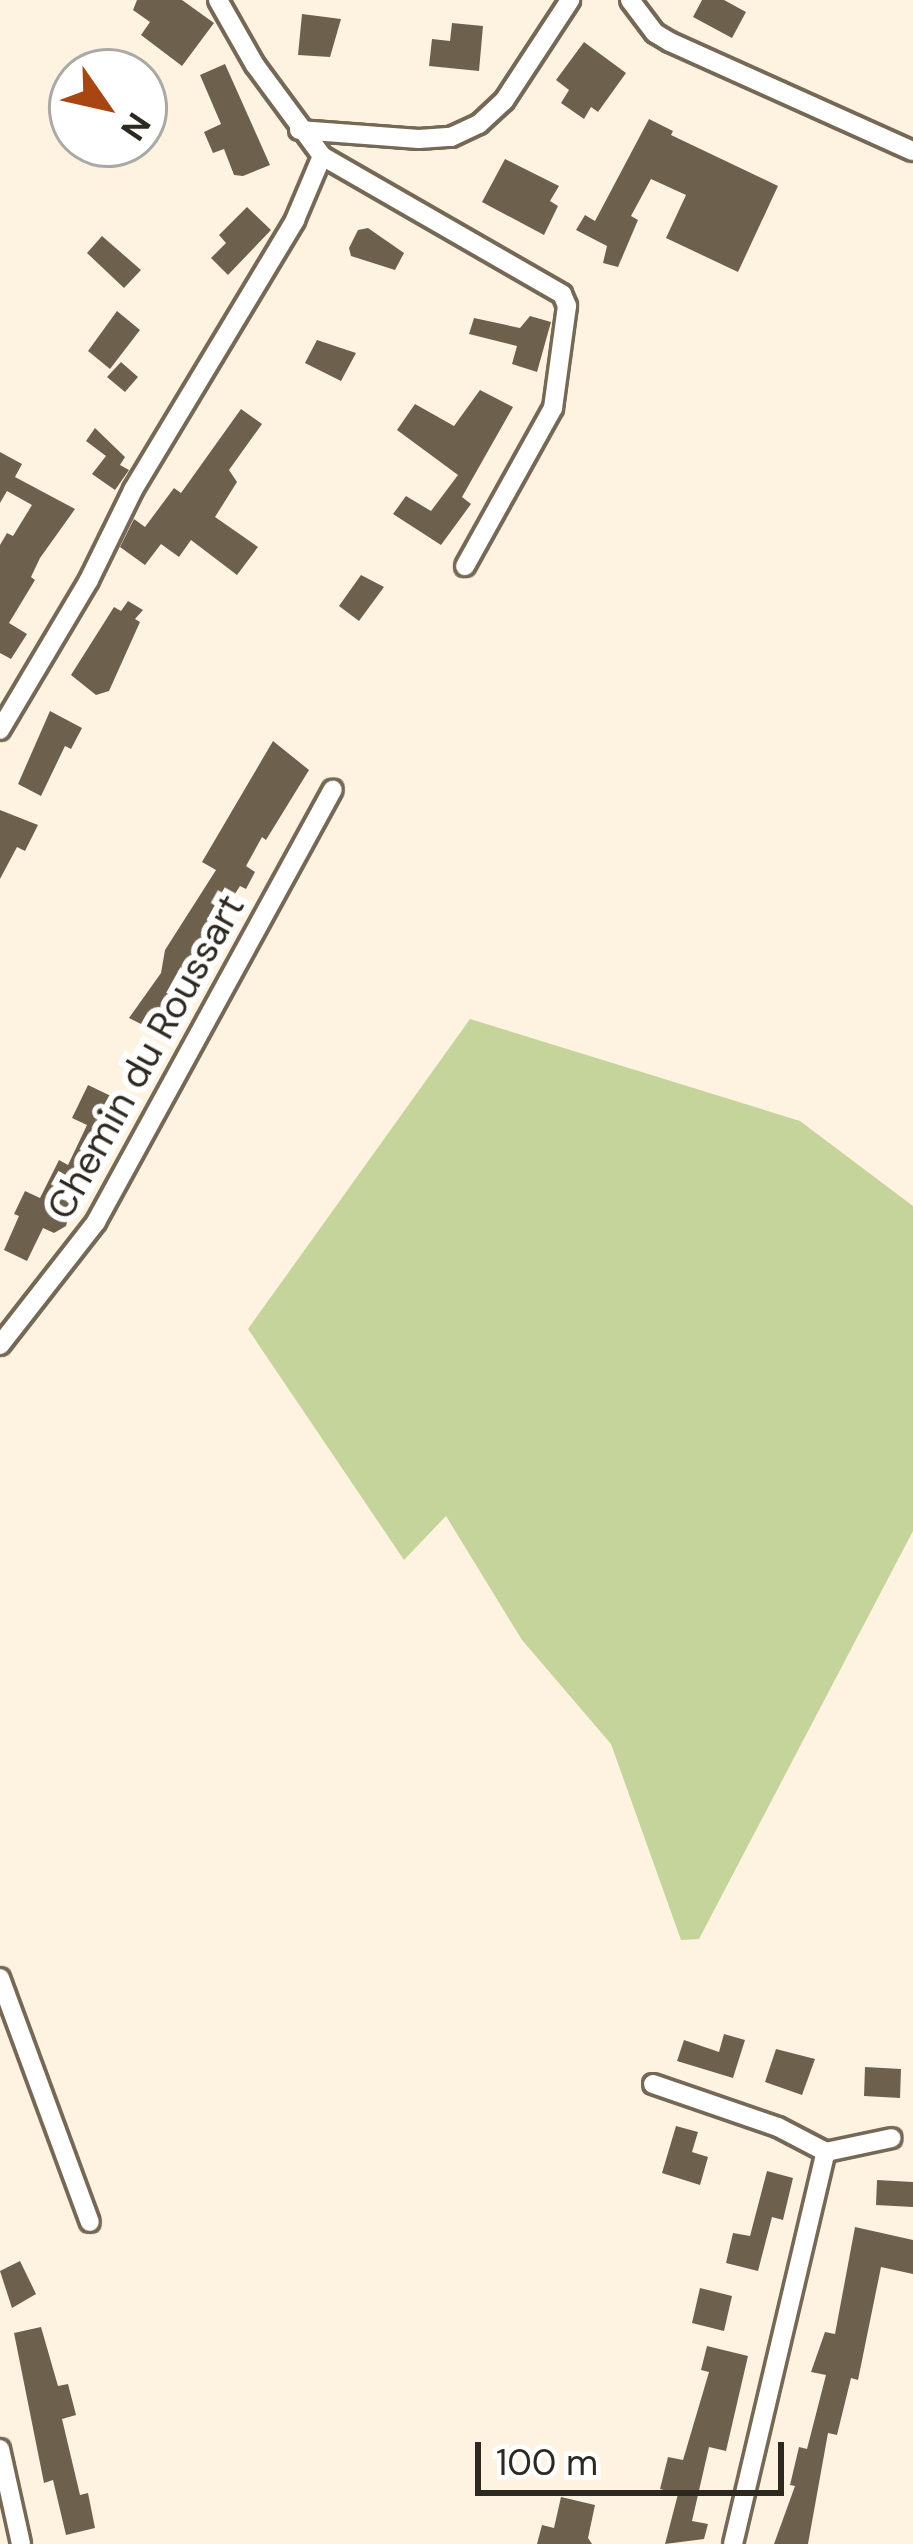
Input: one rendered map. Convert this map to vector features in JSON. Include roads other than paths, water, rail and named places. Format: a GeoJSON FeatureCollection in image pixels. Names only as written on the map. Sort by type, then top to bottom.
{"type":"FeatureCollection","features":[{"type":"Feature","properties":{"kind":"street"},"geometry":{"type":"LineString","coordinates":[[218,0],[299,130],[322,156],[554,287],[567,306],[554,408],[465,566]]}},
{"type":"Feature","properties":{"kind":"street"},"geometry":{"type":"LineString","coordinates":[[299,130],[452,137],[479,124],[504,101],[570,0]]}},
{"type":"Feature","properties":{"kind":"street"},"geometry":{"type":"LineString","coordinates":[[630,0],[655,33],[670,42],[913,151]]}},
{"type":"Feature","properties":{"kind":"street"},"geometry":{"type":"LineString","coordinates":[[0,730],[189,394],[295,220],[322,156]]}},
{"type":"Feature","properties":{"kind":"street","name":"Chemin du Roussart"},"geometry":{"type":"LineString","coordinates":[[0,1346],[96,1222],[333,790]]}},
{"type":"Feature","properties":{"kind":"street"},"geometry":{"type":"LineString","coordinates":[[0,1978],[90,2222]]}},
{"type":"Feature","properties":{"kind":"street"},"geometry":{"type":"LineString","coordinates":[[653,2084],[778,2126],[826,2152],[892,2138]]}},
{"type":"Feature","properties":{"kind":"street"},"geometry":{"type":"LineString","coordinates":[[733,2544],[826,2152]]}},
{"type":"Feature","properties":{"kind":"street"},"geometry":{"type":"LineString","coordinates":[[0,2449],[21,2544]]}}]}
